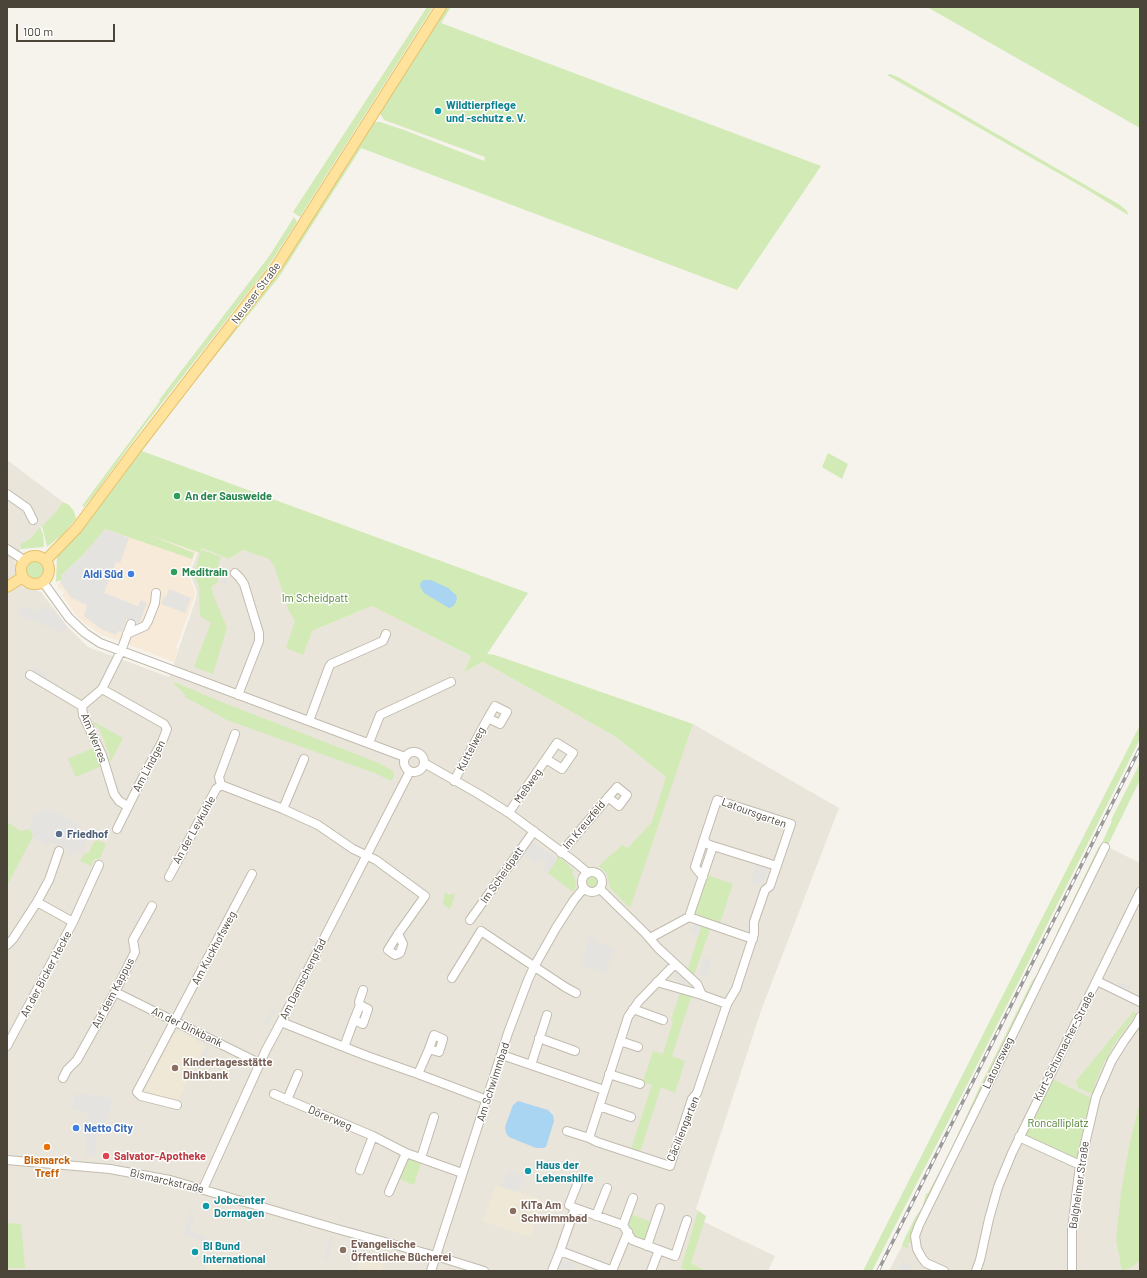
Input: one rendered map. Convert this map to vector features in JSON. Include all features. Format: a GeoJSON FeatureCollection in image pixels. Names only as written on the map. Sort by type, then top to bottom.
{"type":"FeatureCollection","features":[{"type":"Feature","properties":{"kind":"main road","name":"Neusser Straße"},"geometry":{"type":"LineString","coordinates":[[46,560],[77,528],[138,446],[276,267],[441,7]]}},
{"type":"Feature","properties":{"kind":"main road"},"geometry":{"type":"LineString","coordinates":[[31,556],[37,556],[46,560],[49,566],[49,572],[43,582],[32,584],[23,577],[21,568],[24,560],[31,556]]}},
{"type":"Feature","properties":{"kind":"main road"},"geometry":{"type":"LineString","coordinates":[[7,587],[23,577]]}},
{"type":"Feature","properties":{"kind":"street"},"geometry":{"type":"LineString","coordinates":[[7,494],[27,508],[33,520]]}},
{"type":"Feature","properties":{"kind":"street"},"geometry":{"type":"LineString","coordinates":[[7,549],[24,560]]}},
{"type":"Feature","properties":{"kind":"street"},"geometry":{"type":"LineString","coordinates":[[235,574],[244,584],[259,633],[259,641],[238,695]]}},
{"type":"Feature","properties":{"kind":"street"},"geometry":{"type":"LineString","coordinates":[[43,582],[78,628],[96,640],[121,651],[405,757]]}},
{"type":"Feature","properties":{"kind":"street"},"geometry":{"type":"LineString","coordinates":[[127,634],[145,626],[155,603],[156,593]]}},
{"type":"Feature","properties":{"kind":"street"},"geometry":{"type":"LineString","coordinates":[[121,651],[131,624]]}},
{"type":"Feature","properties":{"kind":"street"},"geometry":{"type":"LineString","coordinates":[[309,721],[331,664],[383,641],[386,634]]}},
{"type":"Feature","properties":{"kind":"street","name":"Am Werres"},"geometry":{"type":"LineString","coordinates":[[121,651],[102,689],[82,706],[84,715],[102,755],[114,794],[119,801],[128,806]]}},
{"type":"Feature","properties":{"kind":"street"},"geometry":{"type":"LineString","coordinates":[[30,674],[82,706]]}},
{"type":"Feature","properties":{"kind":"street"},"geometry":{"type":"LineString","coordinates":[[369,743],[380,715],[451,682]]}},
{"type":"Feature","properties":{"kind":"street","name":"Am Lindgen"},"geometry":{"type":"LineString","coordinates":[[102,689],[164,724],[167,729],[162,742],[117,829]]}},
{"type":"Feature","properties":{"kind":"street","name":"Kuttelweg"},"geometry":{"type":"LineString","coordinates":[[452,780],[488,718]]}},
{"type":"Feature","properties":{"kind":"street","name":"An der Leykuhle"},"geometry":{"type":"LineString","coordinates":[[235,734],[218,777],[221,785],[284,808],[318,825],[353,849],[376,860],[425,896],[398,934]]}},
{"type":"Feature","properties":{"kind":"street"},"geometry":{"type":"LineString","coordinates":[[416,752],[422,755],[422,766],[415,772],[410,771],[405,766],[405,757],[410,753],[416,752]]}},
{"type":"Feature","properties":{"kind":"street","name":"Meßweg"},"geometry":{"type":"LineString","coordinates":[[509,813],[546,758]]}},
{"type":"Feature","properties":{"kind":"street"},"geometry":{"type":"LineString","coordinates":[[284,808],[304,759]]}},
{"type":"Feature","properties":{"kind":"street"},"geometry":{"type":"LineString","coordinates":[[422,766],[446,779],[452,780],[509,813],[534,831],[585,876],[586,889],[594,892],[600,889],[602,882],[600,876],[594,872],[585,876]]}},
{"type":"Feature","properties":{"kind":"street","name":"Am Damschenpfad"},"geometry":{"type":"LineString","coordinates":[[203,1190],[259,1063],[410,771]]}},
{"type":"Feature","properties":{"kind":"street","name":"An der Leykuhle"},"geometry":{"type":"LineString","coordinates":[[168,877],[216,790],[221,785]]}},
{"type":"Feature","properties":{"kind":"street","name":"Im Kreuzfeld"},"geometry":{"type":"LineString","coordinates":[[560,853],[608,797]]}},
{"type":"Feature","properties":{"kind":"street","name":"Latoursgarten"},"geometry":{"type":"LineString","coordinates":[[703,877],[695,867],[718,800],[791,824],[770,886],[764,890],[754,922],[753,939],[736,989],[727,1004]]}},
{"type":"Feature","properties":{"kind":"street","name":"Im Scheidpatt"},"geometry":{"type":"LineString","coordinates":[[470,920],[534,831]]}},
{"type":"Feature","properties":{"kind":"street"},"geometry":{"type":"LineString","coordinates":[[704,839],[707,844],[777,866]]}},
{"type":"Feature","properties":{"kind":"street"},"geometry":{"type":"LineString","coordinates":[[650,938],[689,917],[713,846]]}},
{"type":"Feature","properties":{"kind":"street","name":"Latoursweg"},"geometry":{"type":"LineString","coordinates":[[944,1271],[926,1263],[917,1249],[916,1236],[919,1225],[1105,847]]}},
{"type":"Feature","properties":{"kind":"street"},"geometry":{"type":"LineString","coordinates":[[7,945],[24,924],[37,902],[49,880],[59,851]]}},
{"type":"Feature","properties":{"kind":"street","name":"An der Bicker Hecke"},"geometry":{"type":"LineString","coordinates":[[7,1046],[73,922],[99,865]]}},
{"type":"Feature","properties":{"kind":"street","name":"Am Kuckhofsweg"},"geometry":{"type":"LineString","coordinates":[[177,1105],[141,1096],[137,1092],[252,874]]}},
{"type":"Feature","properties":{"kind":"street","name":"Am Schwimmbad"},"geometry":{"type":"LineString","coordinates":[[431,1271],[508,1033],[534,967],[565,915],[586,889]]}},
{"type":"Feature","properties":{"kind":"street"},"geometry":{"type":"LineString","coordinates":[[600,889],[697,984],[702,995]]}},
{"type":"Feature","properties":{"kind":"street","name":"Kurt-Schumacher-Straße"},"geometry":{"type":"LineString","coordinates":[[976,1271],[998,1187],[1019,1136],[1140,892]]}},
{"type":"Feature","properties":{"kind":"street","name":"An der Bicker Hecke"},"geometry":{"type":"LineString","coordinates":[[37,902],[73,922]]}},
{"type":"Feature","properties":{"kind":"street","name":"Auf dem Kappus"},"geometry":{"type":"LineString","coordinates":[[63,1078],[67,1070],[77,1060],[135,952],[133,940],[152,906]]}},
{"type":"Feature","properties":{"kind":"street"},"geometry":{"type":"LineString","coordinates":[[689,917],[753,939]]}},
{"type":"Feature","properties":{"kind":"street"},"geometry":{"type":"LineString","coordinates":[[452,978],[481,931],[565,988],[576,993]]}},
{"type":"Feature","properties":{"kind":"street"},"geometry":{"type":"LineString","coordinates":[[566,1131],[589,1138],[628,1017],[633,1009],[675,964]]}},
{"type":"Feature","properties":{"kind":"street"},"geometry":{"type":"LineString","coordinates":[[1097,981],[1140,1002]]}},
{"type":"Feature","properties":{"kind":"street"},"geometry":{"type":"LineString","coordinates":[[657,982],[727,1004]]}},
{"type":"Feature","properties":{"kind":"street"},"geometry":{"type":"LineString","coordinates":[[344,1047],[360,1005],[359,1002],[363,990]]}},
{"type":"Feature","properties":{"kind":"street","name":"An der Dinkbank"},"geometry":{"type":"LineString","coordinates":[[114,992],[259,1063]]}},
{"type":"Feature","properties":{"kind":"street","name":"Cäciliengarten"},"geometry":{"type":"LineString","coordinates":[[589,1138],[670,1166],[692,1099],[697,1093],[727,1004]]}},
{"type":"Feature","properties":{"kind":"street"},"geometry":{"type":"LineString","coordinates":[[633,1009],[663,1020]]}},
{"type":"Feature","properties":{"kind":"street"},"geometry":{"type":"LineString","coordinates":[[531,1065],[547,1015]]}},
{"type":"Feature","properties":{"kind":"street","name":"Balgheimer Straße"},"geometry":{"type":"LineString","coordinates":[[1072,1271],[1072,1230],[1080,1166],[1096,1097],[1112,1060],[1139,1021]]}},
{"type":"Feature","properties":{"kind":"street"},"geometry":{"type":"LineString","coordinates":[[281,1022],[487,1100]]}},
{"type":"Feature","properties":{"kind":"street"},"geometry":{"type":"LineString","coordinates":[[539,1038],[575,1051]]}},
{"type":"Feature","properties":{"kind":"street"},"geometry":{"type":"LineString","coordinates":[[620,1041],[638,1047]]}},
{"type":"Feature","properties":{"kind":"street"},"geometry":{"type":"LineString","coordinates":[[418,1074],[429,1049]]}},
{"type":"Feature","properties":{"kind":"street"},"geometry":{"type":"LineString","coordinates":[[502,1055],[604,1090]]}},
{"type":"Feature","properties":{"kind":"street"},"geometry":{"type":"LineString","coordinates":[[288,1100],[298,1074]]}},
{"type":"Feature","properties":{"kind":"street"},"geometry":{"type":"LineString","coordinates":[[609,1074],[640,1084]]}},
{"type":"Feature","properties":{"kind":"street","name":"Dörerweg"},"geometry":{"type":"LineString","coordinates":[[274,1094],[373,1136],[406,1153],[462,1173]]}},
{"type":"Feature","properties":{"kind":"street"},"geometry":{"type":"LineString","coordinates":[[599,1106],[631,1116]]}},
{"type":"Feature","properties":{"kind":"street"},"geometry":{"type":"LineString","coordinates":[[421,1158],[434,1117]]}},
{"type":"Feature","properties":{"kind":"street"},"geometry":{"type":"LineString","coordinates":[[360,1170],[373,1136]]}},
{"type":"Feature","properties":{"kind":"street"},"geometry":{"type":"LineString","coordinates":[[1019,1136],[1080,1166]]}},
{"type":"Feature","properties":{"kind":"street"},"geometry":{"type":"LineString","coordinates":[[389,1192],[406,1153]]}},
{"type":"Feature","properties":{"kind":"street","name":"Bismarckstraße"},"geometry":{"type":"LineString","coordinates":[[7,1160],[110,1169],[170,1180],[484,1271]]}},
{"type":"Feature","properties":{"kind":"street"},"geometry":{"type":"LineString","coordinates":[[579,1180],[569,1205],[625,1229],[632,1240],[647,1246],[675,1256],[687,1220]]}},
{"type":"Feature","properties":{"kind":"street"},"geometry":{"type":"LineString","coordinates":[[596,1216],[607,1188]]}},
{"type":"Feature","properties":{"kind":"street"},"geometry":{"type":"LineString","coordinates":[[560,1251],[613,1271],[633,1198]]}},
{"type":"Feature","properties":{"kind":"street"},"geometry":{"type":"LineString","coordinates":[[552,1271],[575,1208]]}},
{"type":"Feature","properties":{"kind":"street"},"geometry":{"type":"LineString","coordinates":[[647,1246],[660,1208]]}},
{"type":"Feature","properties":{"kind":"street"},"geometry":{"type":"LineString","coordinates":[[651,1271],[659,1250]]}},
{"type":"Feature","properties":{"kind":"shaded area"},"geometry":{"type":"Polygon","coordinates":[[[7,460],[63,502],[55,513],[30,539],[20,544],[21,549],[14,558],[17,567],[16,574],[23,588],[30,588],[41,592],[67,626],[88,647],[169,677],[196,599],[197,592],[190,573],[198,552],[200,553],[202,548],[229,559],[243,550],[269,559],[274,566],[288,609],[310,632],[372,606],[471,656],[464,672],[483,662],[616,737],[666,777],[674,779],[693,724],[839,808],[762,1008],[696,1209],[706,1216],[704,1222],[775,1256],[768,1271],[7,1271],[7,460]]]}},
{"type":"Feature","properties":{"kind":"shaded area"},"geometry":{"type":"Polygon","coordinates":[[[110,520],[196,552],[188,573],[195,596],[176,648],[178,650],[174,662],[100,634],[79,619],[62,595],[64,594],[62,589],[59,590],[57,584],[60,583],[60,581],[110,520]]]}},
{"type":"Feature","properties":{"kind":"shaded area"},"geometry":{"type":"Polygon","coordinates":[[[105,529],[129,538],[120,563],[116,562],[104,593],[138,606],[141,600],[147,603],[139,625],[135,623],[134,625],[127,622],[127,618],[122,632],[118,631],[116,635],[101,629],[84,616],[87,605],[71,598],[60,582],[63,579],[61,576],[84,554],[105,529]]]}},
{"type":"Feature","properties":{"kind":"shaded area"},"geometry":{"type":"Polygon","coordinates":[[[222,570],[228,584],[224,585],[219,572],[222,570]]]}},
{"type":"Feature","properties":{"kind":"shaded area"},"geometry":{"type":"Polygon","coordinates":[[[169,589],[191,598],[185,613],[161,604],[169,589]]]}},
{"type":"Feature","properties":{"kind":"shaded area"},"geometry":{"type":"Polygon","coordinates":[[[24,605],[25,607],[39,612],[41,606],[54,611],[67,626],[64,633],[18,615],[21,608],[20,606],[24,605]]]}},
{"type":"Feature","properties":{"kind":"shaded area"},"geometry":{"type":"Polygon","coordinates":[[[35,667],[47,675],[45,679],[32,671],[35,667]]]}},
{"type":"Feature","properties":{"kind":"shaded area","name":"Friedhof"},"geometry":{"type":"Polygon","coordinates":[[[44,810],[55,812],[80,825],[87,836],[85,846],[81,852],[70,856],[68,855],[69,850],[50,842],[48,846],[36,839],[30,829],[32,820],[34,816],[44,810]]]}},
{"type":"Feature","properties":{"kind":"shaded area"},"geometry":{"type":"Polygon","coordinates":[[[531,841],[557,859],[548,873],[542,869],[547,861],[540,857],[535,864],[522,854],[531,841]]]}},
{"type":"Feature","properties":{"kind":"shaded area"},"geometry":{"type":"Polygon","coordinates":[[[1104,845],[1140,863],[1140,1271],[889,1271],[902,1246],[908,1249],[908,1243],[1104,845]]]}},
{"type":"Feature","properties":{"kind":"shaded area"},"geometry":{"type":"Polygon","coordinates":[[[756,864],[768,868],[762,885],[751,882],[756,864]]]}},
{"type":"Feature","properties":{"kind":"shaded area"},"geometry":{"type":"Polygon","coordinates":[[[694,922],[702,924],[698,935],[690,933],[694,922]]]}},
{"type":"Feature","properties":{"kind":"shaded area"},"geometry":{"type":"Polygon","coordinates":[[[591,934],[595,936],[594,941],[614,948],[606,973],[580,965],[591,934]]]}},
{"type":"Feature","properties":{"kind":"shaded area"},"geometry":{"type":"Polygon","coordinates":[[[704,957],[712,960],[706,977],[699,974],[704,957]]]}},
{"type":"Feature","properties":{"kind":"shaded area"},"geometry":{"type":"Polygon","coordinates":[[[676,971],[686,981],[685,985],[682,985],[674,977],[676,971]]]}},
{"type":"Feature","properties":{"kind":"shaded area"},"geometry":{"type":"Polygon","coordinates":[[[1118,983],[1131,985],[1129,994],[1116,988],[1118,983]]]}},
{"type":"Feature","properties":{"kind":"shaded area"},"geometry":{"type":"Polygon","coordinates":[[[272,1009],[276,1011],[268,1026],[264,1024],[272,1009]]]}},
{"type":"Feature","properties":{"kind":"shaded area","name":"Kindertagesstätte Dinkbank"},"geometry":{"type":"Polygon","coordinates":[[[181,1031],[205,1046],[178,1101],[146,1094],[145,1090],[174,1034],[181,1031]]]}},
{"type":"Feature","properties":{"kind":"shaded area"},"geometry":{"type":"Polygon","coordinates":[[[207,1047],[210,1049],[200,1069],[196,1067],[207,1047]]]}},
{"type":"Feature","properties":{"kind":"shaded area"},"geometry":{"type":"Polygon","coordinates":[[[75,1093],[113,1099],[100,1138],[96,1138],[95,1155],[85,1155],[86,1137],[83,1136],[89,1112],[71,1109],[75,1093]]]}},
{"type":"Feature","properties":{"kind":"shaded area"},"geometry":{"type":"Polygon","coordinates":[[[508,1171],[524,1176],[519,1192],[501,1187],[508,1171]]]}},
{"type":"Feature","properties":{"kind":"shaded area","name":"KiTa Am Schwimmbad"},"geometry":{"type":"Polygon","coordinates":[[[495,1185],[542,1200],[530,1237],[483,1221],[495,1185]]]}},
{"type":"Feature","properties":{"kind":"shaded area"},"geometry":{"type":"Polygon","coordinates":[[[190,1211],[194,1218],[190,1231],[205,1236],[207,1238],[203,1241],[185,1236],[184,1232],[190,1211]]]}},
{"type":"Feature","properties":{"kind":"shaded area"},"geometry":{"type":"Polygon","coordinates":[[[330,1237],[333,1238],[327,1261],[323,1260],[330,1237]]]}},
{"type":"Feature","properties":{"kind":"shaded area"},"geometry":{"type":"Polygon","coordinates":[[[361,1253],[384,1261],[381,1271],[356,1271],[361,1253]]]}},
{"type":"Feature","properties":{"kind":"shaded area"},"geometry":{"type":"Polygon","coordinates":[[[562,1259],[575,1264],[572,1271],[557,1271],[562,1259]]]}},
{"type":"Feature","properties":{"kind":"shaded area"},"geometry":{"type":"Polygon","coordinates":[[[207,1261],[237,1271],[204,1271],[207,1261]]]}},
{"type":"Feature","properties":{"kind":"shaded area"},"geometry":{"type":"Polygon","coordinates":[[[903,1261],[907,1263],[914,1271],[898,1271],[903,1261]]]}},
{"type":"Feature","properties":{"kind":"green space"},"geometry":{"type":"Polygon","coordinates":[[[427,7],[433,7],[300,217],[293,212],[427,7]]]}},
{"type":"Feature","properties":{"kind":"green space"},"geometry":{"type":"Polygon","coordinates":[[[445,7],[451,7],[441,23],[821,166],[737,290],[361,148],[279,277],[192,385],[142,451],[528,593],[487,654],[495,655],[693,724],[630,908],[610,888],[607,874],[599,866],[622,845],[628,848],[652,822],[666,777],[616,737],[483,662],[464,672],[471,656],[372,606],[312,631],[303,655],[286,648],[295,621],[288,609],[274,566],[269,559],[243,550],[229,559],[202,548],[200,552],[202,550],[221,557],[217,569],[218,582],[211,587],[227,628],[213,674],[194,667],[211,623],[200,616],[199,587],[194,574],[200,553],[150,535],[194,553],[192,559],[105,529],[84,554],[61,576],[64,579],[56,582],[57,557],[94,513],[373,122],[380,122],[404,130],[484,161],[485,157],[384,120],[379,112],[445,7]]]}},
{"type":"Feature","properties":{"kind":"green space"},"geometry":{"type":"Polygon","coordinates":[[[927,7],[1140,7],[1140,128],[927,7]]]}},
{"type":"Feature","properties":{"kind":"green space"},"geometry":{"type":"Polygon","coordinates":[[[890,74],[898,77],[1120,205],[1127,211],[1128,215],[1086,189],[887,75],[890,74]]]}},
{"type":"Feature","properties":{"kind":"green space"},"geometry":{"type":"Polygon","coordinates":[[[294,217],[297,222],[267,268],[144,426],[93,496],[84,507],[82,506],[160,401],[159,400],[270,255],[294,217]]]}},
{"type":"Feature","properties":{"kind":"green space"},"geometry":{"type":"Polygon","coordinates":[[[828,453],[848,464],[842,479],[822,467],[828,453]]]}},
{"type":"Feature","properties":{"kind":"green space"},"geometry":{"type":"Polygon","coordinates":[[[63,502],[69,505],[74,511],[76,519],[63,534],[47,547],[42,526],[55,513],[63,502]]]}},
{"type":"Feature","properties":{"kind":"green space"},"geometry":{"type":"Polygon","coordinates":[[[40,527],[43,534],[44,547],[21,549],[20,544],[30,539],[40,527]]]}},
{"type":"Feature","properties":{"kind":"green space"},"geometry":{"type":"Polygon","coordinates":[[[31,560],[39,560],[45,566],[45,574],[39,580],[31,580],[25,574],[25,566],[31,560]]]}},
{"type":"Feature","properties":{"kind":"green space"},"geometry":{"type":"Polygon","coordinates":[[[174,682],[379,763],[394,772],[394,777],[391,781],[377,774],[227,720],[185,697],[184,693],[174,684],[174,682]]]}},
{"type":"Feature","properties":{"kind":"green space"},"geometry":{"type":"Polygon","coordinates":[[[94,722],[123,738],[111,761],[108,760],[110,756],[99,728],[93,724],[94,722]]]}},
{"type":"Feature","properties":{"kind":"green space"},"geometry":{"type":"Polygon","coordinates":[[[1140,725],[1140,739],[969,1081],[872,1271],[863,1271],[1140,725]]]}},
{"type":"Feature","properties":{"kind":"green space"},"geometry":{"type":"Polygon","coordinates":[[[95,747],[102,766],[76,777],[68,759],[95,747]]]}},
{"type":"Feature","properties":{"kind":"green space"},"geometry":{"type":"Polygon","coordinates":[[[1140,763],[1140,780],[912,1242],[908,1243],[908,1249],[902,1246],[903,1242],[916,1216],[922,1208],[926,1194],[928,1193],[950,1152],[980,1086],[1032,981],[1038,973],[1039,968],[1054,941],[1098,848],[1101,845],[1112,821],[1111,820],[1140,763]]]}},
{"type":"Feature","properties":{"kind":"green space"},"geometry":{"type":"Polygon","coordinates":[[[7,822],[21,831],[30,829],[33,836],[7,886],[7,822]]]}},
{"type":"Feature","properties":{"kind":"green space"},"geometry":{"type":"Polygon","coordinates":[[[97,840],[106,844],[99,860],[95,858],[91,866],[80,861],[85,853],[89,853],[93,843],[97,840]]]}},
{"type":"Feature","properties":{"kind":"green space"},"geometry":{"type":"Polygon","coordinates":[[[559,856],[574,871],[572,873],[576,886],[573,892],[548,873],[559,856]]]}},
{"type":"Feature","properties":{"kind":"green space"},"geometry":{"type":"Polygon","coordinates":[[[707,875],[733,884],[720,923],[698,915],[695,912],[707,875]]]}},
{"type":"Feature","properties":{"kind":"green space"},"geometry":{"type":"Polygon","coordinates":[[[590,877],[594,877],[596,878],[596,886],[590,887],[587,884],[587,880],[590,877]]]}},
{"type":"Feature","properties":{"kind":"green space"},"geometry":{"type":"Polygon","coordinates":[[[445,892],[449,895],[455,893],[452,905],[449,909],[443,904],[445,892]]]}},
{"type":"Feature","properties":{"kind":"green space"},"geometry":{"type":"Polygon","coordinates":[[[702,924],[711,927],[694,975],[688,969],[702,924]]]}},
{"type":"Feature","properties":{"kind":"green space"},"geometry":{"type":"Polygon","coordinates":[[[680,993],[691,997],[672,1056],[685,1061],[675,1093],[661,1087],[640,1152],[631,1149],[652,1085],[643,1082],[653,1051],[663,1054],[673,1021],[671,1020],[680,993]]]}},
{"type":"Feature","properties":{"kind":"green space"},"geometry":{"type":"Polygon","coordinates":[[[1134,1011],[1136,1014],[1113,1046],[1107,1061],[1105,1060],[1092,1094],[1078,1088],[1076,1081],[1134,1011]]]}},
{"type":"Feature","properties":{"kind":"green space","name":"Roncalliplatz"},"geometry":{"type":"Polygon","coordinates":[[[1052,1080],[1055,1080],[1091,1098],[1076,1162],[1025,1137],[1024,1134],[1052,1080]]]}},
{"type":"Feature","properties":{"kind":"green space"},"geometry":{"type":"Polygon","coordinates":[[[1140,1101],[1140,1260],[1132,1267],[1122,1271],[1116,1239],[1121,1193],[1129,1147],[1140,1101]]]}},
{"type":"Feature","properties":{"kind":"green space"},"geometry":{"type":"Polygon","coordinates":[[[409,1158],[421,1163],[414,1185],[397,1178],[405,1159],[409,1158]]]}},
{"type":"Feature","properties":{"kind":"green space"},"geometry":{"type":"Polygon","coordinates":[[[698,1211],[706,1216],[691,1263],[706,1271],[688,1271],[681,1268],[698,1211]]]}},
{"type":"Feature","properties":{"kind":"green space"},"geometry":{"type":"Polygon","coordinates":[[[629,1213],[653,1223],[647,1244],[638,1240],[625,1224],[629,1213]]]}},
{"type":"Feature","properties":{"kind":"green space"},"geometry":{"type":"Polygon","coordinates":[[[7,1223],[21,1224],[25,1268],[7,1268],[7,1223]]]}},
{"type":"Feature","properties":{"kind":"water"},"geometry":{"type":"Polygon","coordinates":[[[424,580],[431,580],[448,588],[456,595],[457,599],[455,604],[449,608],[424,593],[420,586],[421,582],[424,580]]]}},
{"type":"Feature","properties":{"kind":"water"},"geometry":{"type":"Polygon","coordinates":[[[518,1101],[548,1110],[553,1115],[554,1121],[546,1147],[536,1148],[509,1137],[506,1133],[505,1127],[513,1105],[518,1101]]]}},
{"type":"Feature","properties":{"kind":"railway"},"geometry":{"type":"LineString","coordinates":[[878,1271],[1140,748]]}},
{"type":"Feature","properties":{"kind":"place","name":"Wildtierpflege und -schutz e. V."},"geometry":{"type":"Point","coordinates":[438,111]}},
{"type":"Feature","properties":{"kind":"place","name":"An der Sausweide"},"geometry":{"type":"Point","coordinates":[177,496]}},
{"type":"Feature","properties":{"kind":"place","name":"Meditrain"},"geometry":{"type":"Point","coordinates":[174,572]}},
{"type":"Feature","properties":{"kind":"place","name":"Aldi Süd"},"geometry":{"type":"Point","coordinates":[131,574]}},
{"type":"Feature","properties":{"kind":"place","name":"Friedhof"},"geometry":{"type":"Point","coordinates":[59,834]}},
{"type":"Feature","properties":{"kind":"place","name":"Kindertagesstätte Dinkbank"},"geometry":{"type":"Point","coordinates":[175,1068]}},
{"type":"Feature","properties":{"kind":"place","name":"Netto City"},"geometry":{"type":"Point","coordinates":[76,1128]}},
{"type":"Feature","properties":{"kind":"place","name":"Bismarck Treff"},"geometry":{"type":"Point","coordinates":[47,1147]}},
{"type":"Feature","properties":{"kind":"place","name":"Salvator-Apotheke"},"geometry":{"type":"Point","coordinates":[106,1156]}},
{"type":"Feature","properties":{"kind":"place","name":"Haus der Lebenshilfe"},"geometry":{"type":"Point","coordinates":[528,1171]}},
{"type":"Feature","properties":{"kind":"place","name":"Jobcenter Dormagen"},"geometry":{"type":"Point","coordinates":[206,1206]}},
{"type":"Feature","properties":{"kind":"place","name":"KiTa Am Schwimmbad"},"geometry":{"type":"Point","coordinates":[513,1211]}},
{"type":"Feature","properties":{"kind":"place","name":"Evangelische Öffentliche Bücherei"},"geometry":{"type":"Point","coordinates":[343,1250]}},
{"type":"Feature","properties":{"kind":"place","name":"BI Bund International"},"geometry":{"type":"Point","coordinates":[195,1252]}}]}
